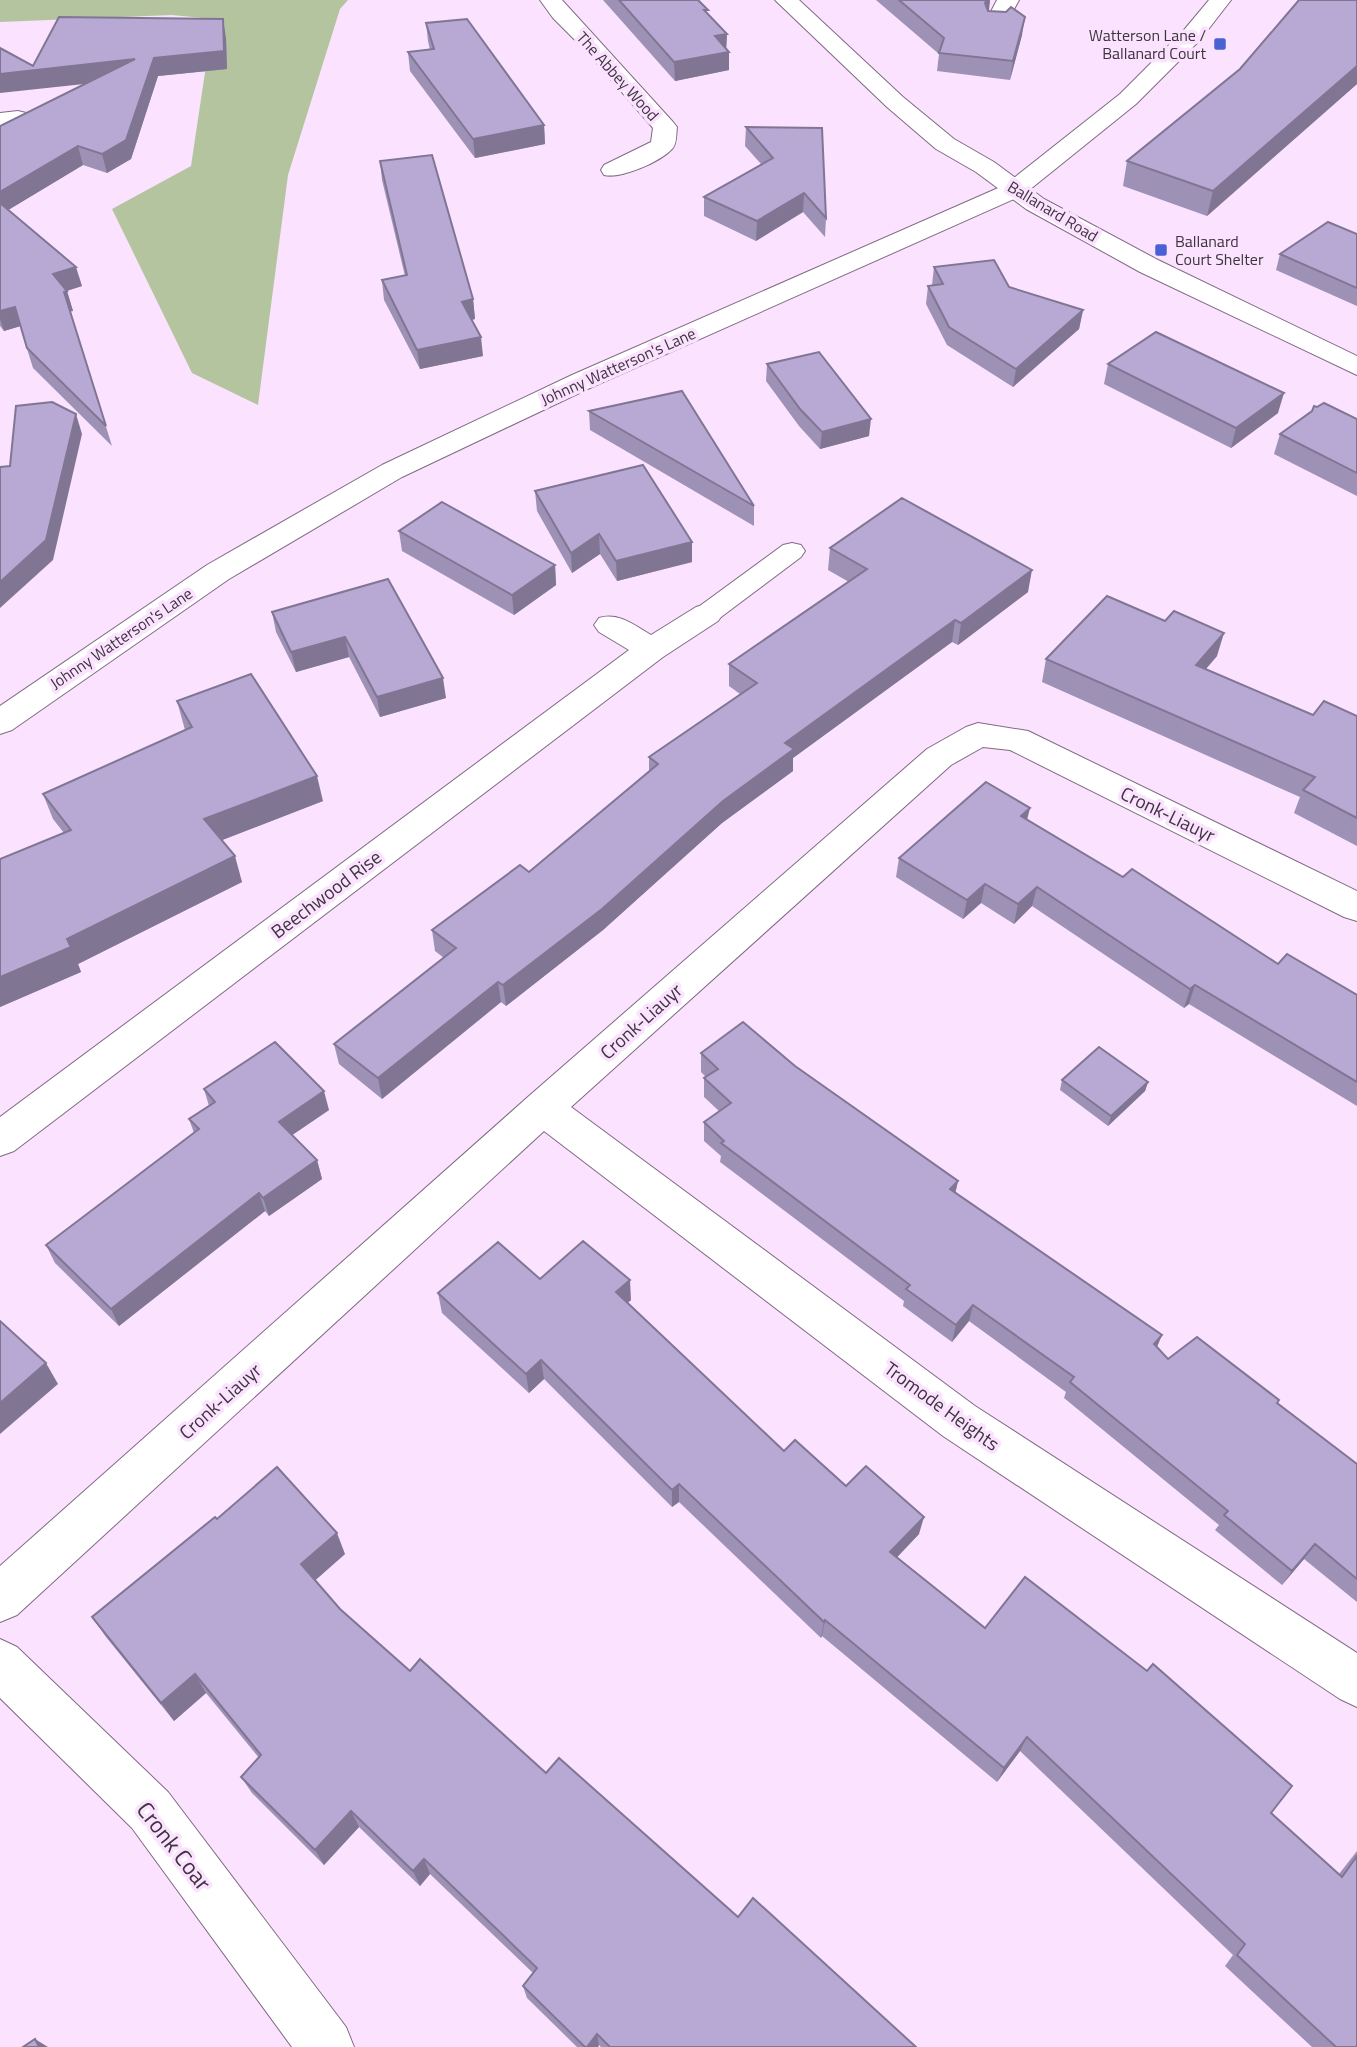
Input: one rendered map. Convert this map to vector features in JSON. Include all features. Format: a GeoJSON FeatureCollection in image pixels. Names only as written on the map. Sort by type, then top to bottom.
{"type":"FeatureCollection","features":[{"type":"Feature","properties":{"kind":"main road","name":"The Abbey Wood"},"geometry":{"type":"LineString","coordinates":[[551,0],[562,18],[594,46],[665,127],[663,145],[638,160],[612,170]]}},
{"type":"Feature","properties":{"kind":"main road","name":"Ballanard Road"},"geometry":{"type":"LineString","coordinates":[[786,0],[945,144],[985,167],[1014,190],[1149,266],[1357,366]]}},
{"type":"Feature","properties":{"kind":"main road"},"geometry":{"type":"LineString","coordinates":[[996,23],[1009,0]]}},
{"type":"Feature","properties":{"kind":"main road","name":"Johnny Watterson's Lane"},"geometry":{"type":"LineString","coordinates":[[0,722],[218,572],[392,471],[582,381],[1014,190],[1128,99],[1192,35],[1220,0]]}},
{"type":"Feature","properties":{"kind":"main road","name":"Beechwood Rise"},"geometry":{"type":"LineString","coordinates":[[0,1139],[652,649],[707,614]]}},
{"type":"Feature","properties":{"kind":"main road"},"geometry":{"type":"LineString","coordinates":[[610,625],[652,649]]}},
{"type":"Feature","properties":{"kind":"main road","name":"Cronk-Liauyr"},"geometry":{"type":"LineString","coordinates":[[0,1598],[161,1456],[543,1108],[939,757],[978,735],[1017,738],[1357,907]]}},
{"type":"Feature","properties":{"kind":"main road","name":"Tromode Heights"},"geometry":{"type":"LineString","coordinates":[[543,1108],[960,1421],[1357,1682]]}},
{"type":"Feature","properties":{"kind":"main road","name":"Cronk Coar"},"geometry":{"type":"LineString","coordinates":[[0,1664],[150,1810],[326,2047]]}},
{"type":"Feature","properties":{"kind":"lane","name":"Beechwood Rise"},"geometry":{"type":"LineString","coordinates":[[707,614],[792,551]]}},
{"type":"Feature","properties":{"kind":"green space"},"geometry":{"type":"Polygon","coordinates":[[[0,0],[348,0],[340,9],[288,175],[258,405],[192,373],[112,209],[191,166],[213,19],[172,15],[0,22],[0,0]]]}},
{"type":"Feature","properties":{"kind":"building"},"geometry":{"type":"Polygon","coordinates":[[[619,0],[698,0],[727,34],[715,36],[729,52],[674,62],[619,0]]]}},
{"type":"Feature","properties":{"kind":"building"},"geometry":{"type":"Polygon","coordinates":[[[899,0],[987,0],[985,3],[988,11],[1006,12],[1011,7],[1025,17],[1013,61],[939,53],[944,38],[899,0]]]}},
{"type":"Feature","properties":{"kind":"building"},"geometry":{"type":"Polygon","coordinates":[[[1299,0],[1357,0],[1357,66],[1213,191],[1127,161],[1240,69],[1299,0]]]}},
{"type":"Feature","properties":{"kind":"building"},"geometry":{"type":"Polygon","coordinates":[[[59,17],[223,19],[224,51],[154,58],[126,140],[102,154],[78,146],[0,192],[0,126],[135,59],[0,74],[0,48],[33,66],[59,17]]]}},
{"type":"Feature","properties":{"kind":"building"},"geometry":{"type":"Polygon","coordinates":[[[467,19],[544,125],[473,139],[408,52],[434,49],[426,23],[467,19]]]}},
{"type":"Feature","properties":{"kind":"building"},"geometry":{"type":"Polygon","coordinates":[[[746,127],[822,128],[826,218],[804,193],[757,221],[704,197],[773,158],[746,127]]]}},
{"type":"Feature","properties":{"kind":"building"},"geometry":{"type":"Polygon","coordinates":[[[432,155],[473,299],[462,302],[481,337],[417,350],[382,280],[407,275],[380,161],[432,155]]]}},
{"type":"Feature","properties":{"kind":"building"},"geometry":{"type":"Polygon","coordinates":[[[0,203],[76,267],[53,274],[67,291],[64,292],[106,426],[27,348],[15,307],[0,311],[0,203]]]}},
{"type":"Feature","properties":{"kind":"building"},"geometry":{"type":"Polygon","coordinates":[[[1328,222],[1357,234],[1357,288],[1280,254],[1328,222]]]}},
{"type":"Feature","properties":{"kind":"building"},"geometry":{"type":"Polygon","coordinates":[[[994,260],[1009,287],[1083,310],[1016,369],[949,327],[928,286],[943,284],[934,267],[994,260]]]}},
{"type":"Feature","properties":{"kind":"building"},"geometry":{"type":"Polygon","coordinates":[[[1156,332],[1284,393],[1236,428],[1108,364],[1156,332]]]}},
{"type":"Feature","properties":{"kind":"building"},"geometry":{"type":"Polygon","coordinates":[[[819,352],[871,419],[822,432],[800,409],[767,364],[819,352]]]}},
{"type":"Feature","properties":{"kind":"building"},"geometry":{"type":"Polygon","coordinates":[[[682,391],[754,506],[589,411],[682,391]]]}},
{"type":"Feature","properties":{"kind":"building"},"geometry":{"type":"Polygon","coordinates":[[[52,402],[76,414],[46,540],[0,582],[0,467],[10,466],[16,406],[52,402]]]}},
{"type":"Feature","properties":{"kind":"building"},"geometry":{"type":"Polygon","coordinates":[[[1324,403],[1357,419],[1357,473],[1280,434],[1312,411],[1314,406],[1324,403]]]}},
{"type":"Feature","properties":{"kind":"building"},"geometry":{"type":"Polygon","coordinates":[[[643,465],[692,542],[616,561],[599,534],[571,553],[535,491],[643,465]]]}},
{"type":"Feature","properties":{"kind":"building"},"geometry":{"type":"Polygon","coordinates":[[[902,498],[1032,570],[961,623],[955,620],[785,743],[794,749],[723,801],[602,909],[503,985],[498,982],[378,1078],[334,1044],[456,948],[432,930],[520,865],[529,872],[658,764],[649,757],[757,683],[729,664],[867,569],[830,548],[902,498]]]}},
{"type":"Feature","properties":{"kind":"building"},"geometry":{"type":"Polygon","coordinates":[[[442,502],[555,565],[512,595],[399,531],[442,502]]]}},
{"type":"Feature","properties":{"kind":"building"},"geometry":{"type":"Polygon","coordinates":[[[388,579],[443,678],[377,697],[345,637],[291,652],[272,612],[388,579]]]}},
{"type":"Feature","properties":{"kind":"building"},"geometry":{"type":"Polygon","coordinates":[[[1107,596],[1165,621],[1174,611],[1224,633],[1196,665],[1313,715],[1324,701],[1357,716],[1357,818],[1303,790],[1315,777],[1046,659],[1107,596]]]}},
{"type":"Feature","properties":{"kind":"building"},"geometry":{"type":"Polygon","coordinates":[[[251,674],[317,776],[204,819],[235,856],[67,939],[71,947],[0,977],[0,859],[71,830],[43,794],[192,727],[177,701],[251,674]]]}},
{"type":"Feature","properties":{"kind":"building"},"geometry":{"type":"Polygon","coordinates":[[[986,782],[1030,808],[1021,816],[1123,877],[1132,869],[1278,964],[1287,954],[1357,995],[1357,1082],[1195,985],[1190,989],[1037,887],[1018,904],[985,884],[967,900],[899,858],[986,782]]]}},
{"type":"Feature","properties":{"kind":"building"},"geometry":{"type":"Polygon","coordinates":[[[743,1022],[795,1066],[958,1181],[950,1189],[1162,1335],[1154,1344],[1168,1359],[1197,1337],[1357,1464],[1357,1579],[1315,1544],[1292,1571],[1224,1515],[1228,1511],[1070,1382],[1074,1377],[973,1305],[956,1325],[906,1289],[910,1285],[721,1143],[724,1141],[704,1122],[731,1103],[704,1078],[718,1069],[701,1053],[743,1022]]]}},
{"type":"Feature","properties":{"kind":"building"},"geometry":{"type":"Polygon","coordinates":[[[275,1042],[324,1091],[279,1122],[317,1160],[263,1198],[259,1193],[111,1309],[46,1245],[199,1129],[189,1119],[215,1102],[204,1089],[275,1042]]]}},
{"type":"Feature","properties":{"kind":"building"},"geometry":{"type":"Polygon","coordinates":[[[1099,1047],[1148,1082],[1111,1116],[1062,1080],[1099,1047]]]}},
{"type":"Feature","properties":{"kind":"building"},"geometry":{"type":"Polygon","coordinates":[[[583,1241],[630,1280],[616,1292],[784,1451],[795,1440],[846,1486],[866,1466],[924,1517],[890,1552],[985,1628],[1025,1577],[1147,1671],[1153,1664],[1292,1786],[1271,1813],[1342,1877],[1357,1856],[1357,2047],[1336,2047],[1237,1955],[1245,1944],[1027,1737],[1004,1768],[825,1620],[824,1622],[679,1484],[672,1490],[541,1360],[526,1374],[438,1293],[498,1242],[540,1279],[583,1241]]]}},
{"type":"Feature","properties":{"kind":"building"},"geometry":{"type":"Polygon","coordinates":[[[0,1321],[46,1363],[0,1403],[0,1321]]]}},
{"type":"Feature","properties":{"kind":"building"},"geometry":{"type":"Polygon","coordinates":[[[277,1467],[337,1533],[301,1564],[340,1609],[410,1671],[420,1659],[546,1773],[559,1758],[738,1917],[753,1898],[916,2047],[610,2047],[597,2034],[585,2047],[523,1986],[537,1968],[424,1859],[413,1871],[351,1811],[315,1850],[241,1777],[261,1755],[195,1674],[161,1703],[92,1617],[215,1517],[217,1519],[277,1467]]]}},
{"type":"Feature","properties":{"kind":"building"},"geometry":{"type":"Polygon","coordinates":[[[35,2039],[39,2047],[23,2047],[35,2039]]]}},
{"type":"Feature","properties":{"kind":"place","name":"Watterson Lane / Ballanard Court"},"geometry":{"type":"Point","coordinates":[1220,44]}},
{"type":"Feature","properties":{"kind":"place","name":"Ballanard Court Shelter"},"geometry":{"type":"Point","coordinates":[1161,250]}}]}
